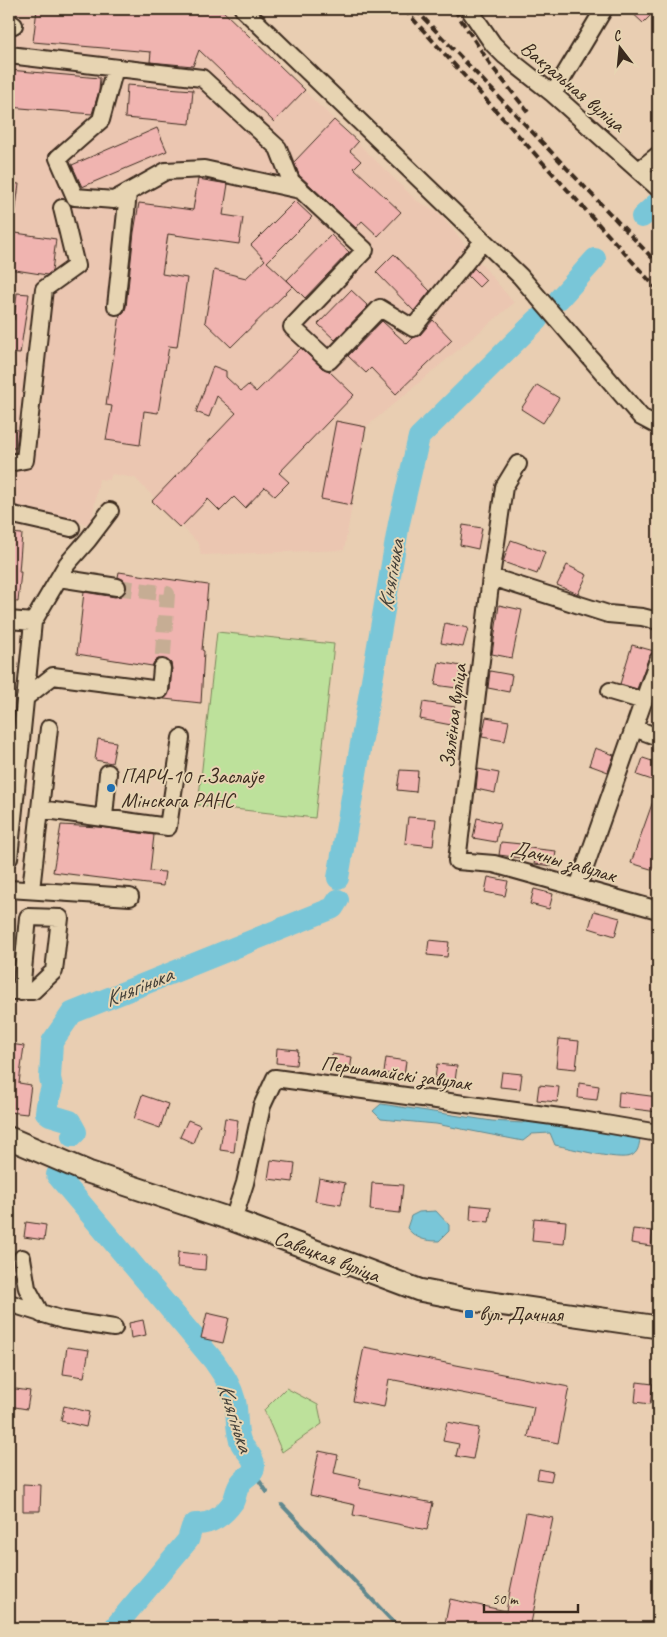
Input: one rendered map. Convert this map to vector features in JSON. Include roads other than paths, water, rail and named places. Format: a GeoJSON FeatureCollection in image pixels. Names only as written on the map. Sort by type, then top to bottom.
{"type":"FeatureCollection","features":[{"type":"Feature","properties":{"kind":"main road","name":"Савецкая вуліца"},"geometry":{"type":"LineString","coordinates":[[9,1138],[88,1172],[233,1220],[419,1290],[470,1300],[658,1327]]}},
{"type":"Feature","properties":{"kind":"street"},"geometry":{"type":"LineString","coordinates":[[243,9],[520,276],[641,416],[658,426]]}},
{"type":"Feature","properties":{"kind":"street","name":"Вакзальная вуліца"},"geometry":{"type":"LineString","coordinates":[[469,9],[493,44],[505,56],[553,94],[658,188]]}},
{"type":"Feature","properties":{"kind":"street"},"geometry":{"type":"LineString","coordinates":[[553,94],[604,9]]}},
{"type":"Feature","properties":{"kind":"street"},"geometry":{"type":"LineString","coordinates":[[9,55],[202,78],[278,148],[291,181],[365,250],[292,328],[329,362],[380,308],[413,328],[483,241]]}},
{"type":"Feature","properties":{"kind":"street"},"geometry":{"type":"LineString","coordinates":[[115,68],[101,120],[58,158],[75,197],[114,200],[166,171],[204,169],[300,190]]}},
{"type":"Feature","properties":{"kind":"street"},"geometry":{"type":"LineString","coordinates":[[639,170],[658,155]]}},
{"type":"Feature","properties":{"kind":"street"},"geometry":{"type":"LineString","coordinates":[[116,306],[128,193]]}},
{"type":"Feature","properties":{"kind":"street"},"geometry":{"type":"LineString","coordinates":[[9,462],[25,460],[44,289],[76,266],[62,208]]}},
{"type":"Feature","properties":{"kind":"street","name":"Зялёная вуліца"},"geometry":{"type":"LineString","coordinates":[[457,861],[491,576],[504,487],[518,464]]}},
{"type":"Feature","properties":{"kind":"street"},"geometry":{"type":"LineString","coordinates":[[9,858],[33,622],[67,564],[110,511]]}},
{"type":"Feature","properties":{"kind":"street"},"geometry":{"type":"LineString","coordinates":[[9,514],[70,524],[88,540]]}},
{"type":"Feature","properties":{"kind":"street"},"geometry":{"type":"LineString","coordinates":[[491,576],[608,614],[642,616],[658,621]]}},
{"type":"Feature","properties":{"kind":"street"},"geometry":{"type":"LineString","coordinates":[[59,578],[117,587]]}},
{"type":"Feature","properties":{"kind":"street"},"geometry":{"type":"LineString","coordinates":[[9,620],[33,622]]}},
{"type":"Feature","properties":{"kind":"street"},"geometry":{"type":"LineString","coordinates":[[578,887],[658,660]]}},
{"type":"Feature","properties":{"kind":"street"},"geometry":{"type":"LineString","coordinates":[[25,698],[53,676],[160,690],[162,668]]}},
{"type":"Feature","properties":{"kind":"street"},"geometry":{"type":"LineString","coordinates":[[610,691],[644,701]]}},
{"type":"Feature","properties":{"kind":"street"},"geometry":{"type":"LineString","coordinates":[[30,890],[50,728]]}},
{"type":"Feature","properties":{"kind":"street"},"geometry":{"type":"LineString","coordinates":[[634,728],[658,737]]}},
{"type":"Feature","properties":{"kind":"street"},"geometry":{"type":"LineString","coordinates":[[40,809],[168,828],[181,738]]}},
{"type":"Feature","properties":{"kind":"street"},"geometry":{"type":"LineString","coordinates":[[104,817],[108,773]]}},
{"type":"Feature","properties":{"kind":"street","name":"Дачны завулак"},"geometry":{"type":"LineString","coordinates":[[457,861],[494,864],[658,910]]}},
{"type":"Feature","properties":{"kind":"street"},"geometry":{"type":"LineString","coordinates":[[9,888],[130,897]]}},
{"type":"Feature","properties":{"kind":"street","name":"Першамайскі завулак"},"geometry":{"type":"LineString","coordinates":[[233,1220],[245,1183],[262,1106],[275,1078],[572,1119],[658,1133]]}},
{"type":"Feature","properties":{"kind":"street"},"geometry":{"type":"LineString","coordinates":[[22,1258],[27,1288],[41,1314]]}},
{"type":"Feature","properties":{"kind":"street"},"geometry":{"type":"LineString","coordinates":[[9,1303],[63,1320],[114,1328]]}},
{"type":"Feature","properties":{"kind":"water"},"geometry":{"type":"Polygon","coordinates":[[[381,1104],[492,1121],[522,1123],[536,1118],[552,1125],[588,1125],[632,1135],[640,1139],[639,1147],[631,1156],[605,1156],[555,1145],[550,1133],[532,1134],[523,1141],[436,1124],[381,1119],[373,1111],[381,1104]]]}},
{"type":"Feature","properties":{"kind":"water"},"geometry":{"type":"Polygon","coordinates":[[[436,1211],[449,1225],[449,1231],[439,1241],[421,1239],[407,1228],[411,1216],[419,1212],[436,1211]]]}},
{"type":"Feature","properties":{"kind":"waterway","name":"Княгінька"},"geometry":{"type":"LineString","coordinates":[[642,217],[656,204]]}},
{"type":"Feature","properties":{"kind":"waterway","name":"Княгінька"},"geometry":{"type":"LineString","coordinates":[[559,299],[595,259]]}},
{"type":"Feature","properties":{"kind":"waterway","name":"Княгінька"},"geometry":{"type":"LineString","coordinates":[[338,878],[399,523],[419,437],[537,320]]}},
{"type":"Feature","properties":{"kind":"waterway","name":"Княгінька"},"geometry":{"type":"LineString","coordinates":[[72,1136],[76,1132],[70,1121],[46,1112],[52,1087],[50,1078],[52,1042],[72,1013],[333,908],[338,900]]}},
{"type":"Feature","properties":{"kind":"waterway","name":"Княгінька"},"geometry":{"type":"LineString","coordinates":[[57,1175],[214,1361],[233,1395],[241,1443],[254,1463],[254,1470],[241,1482],[229,1507],[212,1521],[195,1524],[192,1527],[188,1540],[114,1628]]}},
{"type":"Feature","properties":{"kind":"waterway"},"geometry":{"type":"LineString","coordinates":[[251,1474],[258,1479],[267,1492]]}},
{"type":"Feature","properties":{"kind":"waterway"},"geometry":{"type":"LineString","coordinates":[[282,1505],[399,1628]]}},
{"type":"Feature","properties":{"kind":"tunnel"},"geometry":{"type":"LineString","coordinates":[[117,587],[167,594],[162,668]]}},
{"type":"Feature","properties":{"kind":"railway"},"geometry":{"type":"LineString","coordinates":[[404,9],[658,290]]}},
{"type":"Feature","properties":{"kind":"railway"},"geometry":{"type":"LineString","coordinates":[[415,9],[658,264]]}},
{"type":"Feature","properties":{"kind":"railway"},"geometry":{"type":"LineString","coordinates":[[454,9],[490,64],[528,112]]}},
{"type":"Feature","properties":{"kind":"place","name":"ПАРЧ-10 г.Заслаўе Мінскага РАНС"},"geometry":{"type":"Point","coordinates":[111,788]}},
{"type":"Feature","properties":{"kind":"place","name":"вул. Дачная"},"geometry":{"type":"Point","coordinates":[469,1314]}}]}
